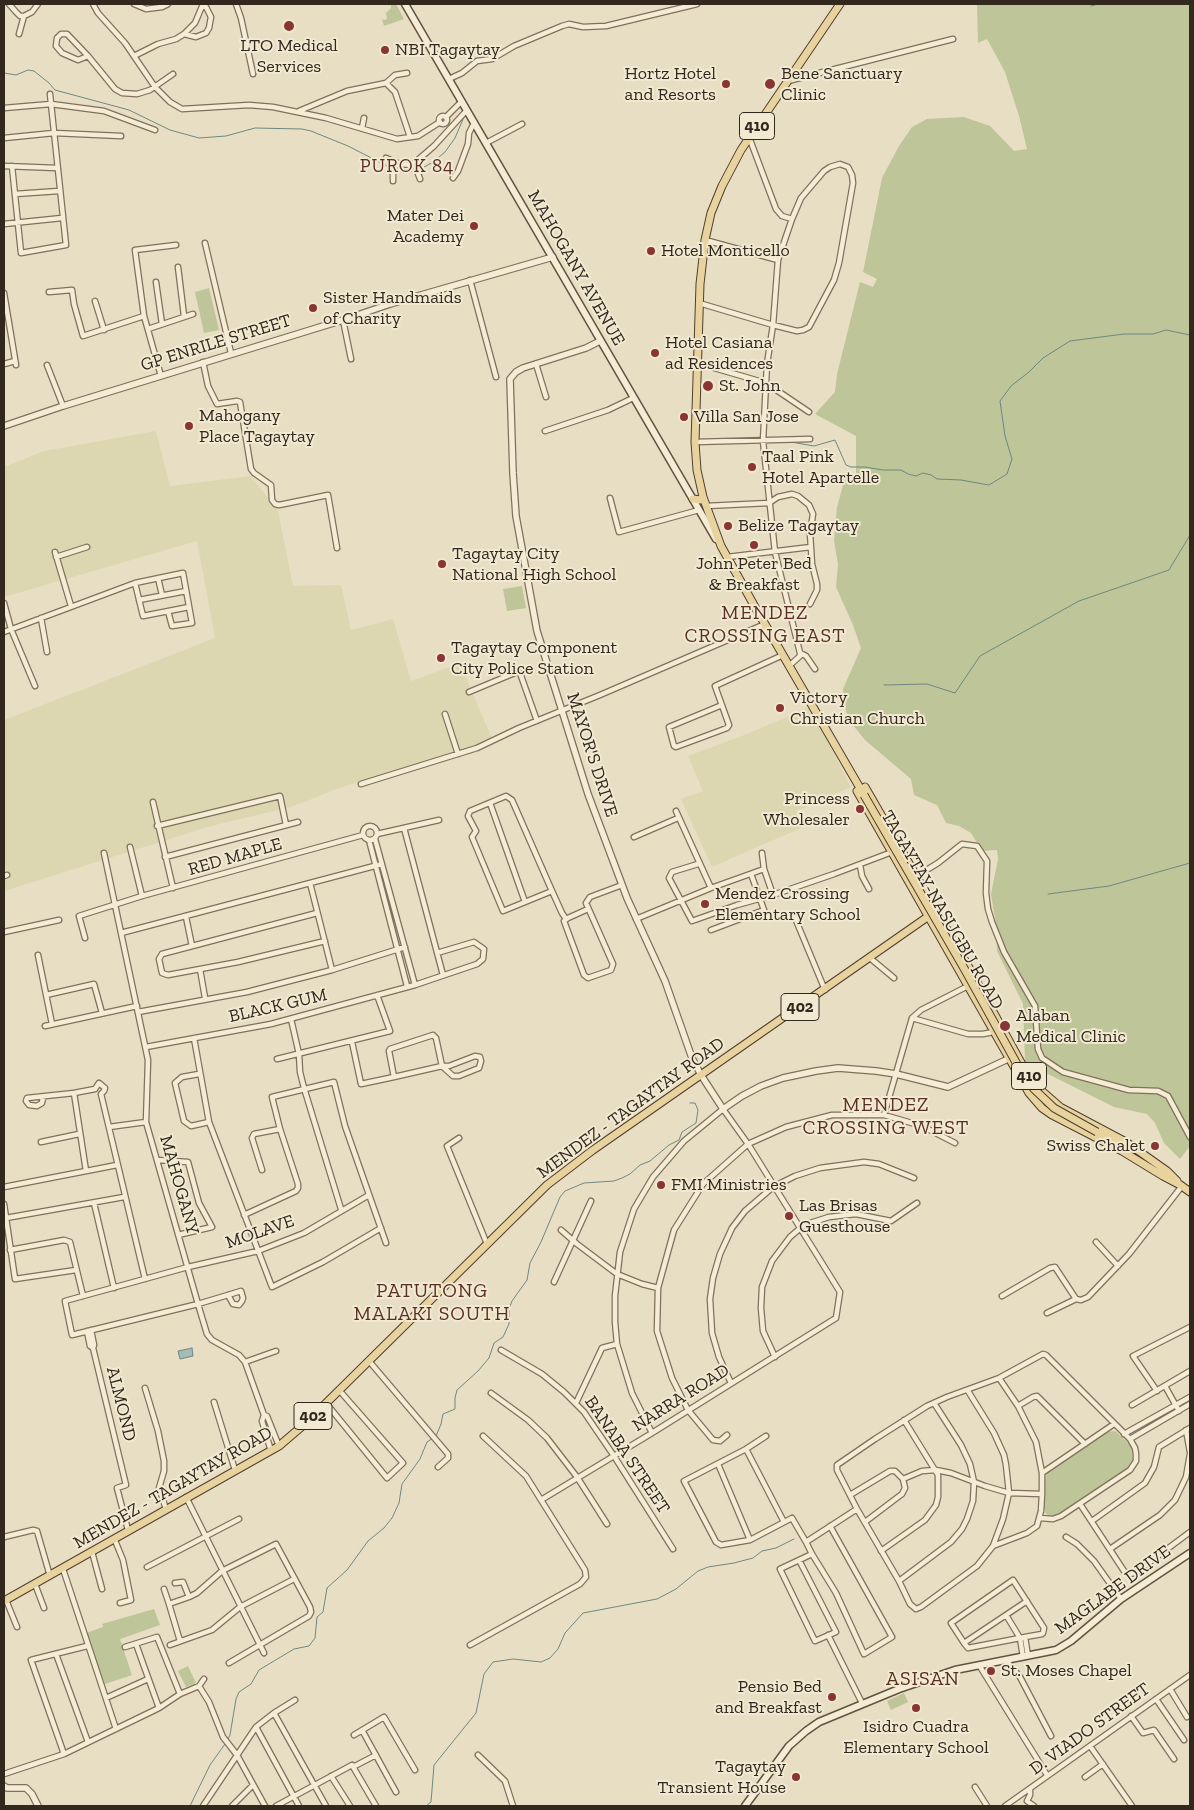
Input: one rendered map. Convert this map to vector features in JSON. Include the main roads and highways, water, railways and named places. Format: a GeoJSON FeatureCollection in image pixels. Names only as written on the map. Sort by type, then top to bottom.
{"type":"FeatureCollection","features":[{"type":"Feature","properties":{"kind":"main road","name":"MAHOGANY AVENUE"},"geometry":{"type":"LineString","coordinates":[[406,4],[633,398],[693,499],[702,508]]}},
{"type":"Feature","properties":{"kind":"main road","name":"TAGAYTAY-NASUGBU ROAD"},"geometry":{"type":"LineString","coordinates":[[840,4],[749,137],[716,199],[705,240],[702,261],[696,363],[695,442],[703,497],[702,508],[782,655],[977,990],[1024,1075],[1034,1089],[1054,1108],[1121,1145],[1190,1192]]}},
{"type":"Feature","properties":{"kind":"main road"},"geometry":{"type":"LineString","coordinates":[[693,499],[700,500],[703,497]]}},
{"type":"Feature","properties":{"kind":"main road","name":"TAGAYTAY-NASUGBU ROAD"},"geometry":{"type":"LineString","coordinates":[[816,713],[824,733],[1028,1093],[1042,1108],[1052,1115],[1122,1151],[1182,1186]]}},
{"type":"Feature","properties":{"kind":"main road","name":"TAGAYTAY-NASUGBU ROAD"},"geometry":{"type":"LineString","coordinates":[[816,713],[832,732],[1037,1087],[1060,1107],[1120,1138],[1147,1156],[1167,1171],[1182,1186]]}},
{"type":"Feature","properties":{"kind":"main road","name":"402"},"geometry":{"type":"LineString","coordinates":[[929,916],[936,911]]}},
{"type":"Feature","properties":{"kind":"main road","name":"MENDEZ - TAGAYTAY ROAD"},"geometry":{"type":"LineString","coordinates":[[5,1601],[279,1446],[298,1431],[547,1185],[929,916]]}},
{"type":"Feature","properties":{"kind":"main road","name":"MAGLABE DRIVE"},"geometry":{"type":"LineString","coordinates":[[744,1806],[789,1746],[806,1731],[833,1715],[924,1679],[954,1670],[1056,1650],[1071,1641],[1121,1599],[1190,1553]]}},
{"type":"Feature","properties":{"kind":"water"},"geometry":{"type":"Polygon","coordinates":[[[192,1348],[193,1356],[180,1359],[178,1351],[192,1348]]]}},
{"type":"Feature","properties":{"kind":"waterway"},"geometry":{"type":"LineString","coordinates":[[1091,6],[1098,4]]}},
{"type":"Feature","properties":{"kind":"waterway"},"geometry":{"type":"LineString","coordinates":[[4,73],[16,75],[28,70],[34,71],[55,90],[129,110],[170,130],[199,138],[226,136],[255,128],[302,129],[311,131],[348,146],[393,169]]}},
{"type":"Feature","properties":{"kind":"waterway"},"geometry":{"type":"LineString","coordinates":[[419,170],[445,152],[455,138],[464,117]]}},
{"type":"Feature","properties":{"kind":"waterway"},"geometry":{"type":"LineString","coordinates":[[397,170],[403,173],[415,171]]}},
{"type":"Feature","properties":{"kind":"waterway"},"geometry":{"type":"LineString","coordinates":[[791,442],[814,446],[835,440],[846,465],[851,467],[901,470],[916,476],[923,473],[937,479],[961,480],[989,485],[1007,474],[1012,459],[1005,436],[1000,401],[1011,386],[1043,358],[1070,341],[1124,334],[1153,334],[1166,330],[1190,335]]}},
{"type":"Feature","properties":{"kind":"waterway"},"geometry":{"type":"LineString","coordinates":[[884,685],[927,684],[955,693],[980,656],[1079,601],[1169,570],[1190,535]]}},
{"type":"Feature","properties":{"kind":"waterway"},"geometry":{"type":"LineString","coordinates":[[1048,894],[1109,886],[1190,863]]}},
{"type":"Feature","properties":{"kind":"waterway"},"geometry":{"type":"LineString","coordinates":[[436,1436],[443,1414],[455,1409],[457,1390],[478,1371],[489,1358],[494,1343],[503,1337],[509,1324],[509,1309],[512,1301],[527,1280],[530,1263],[560,1197],[565,1191],[584,1183],[614,1181],[622,1178],[640,1165],[650,1161],[669,1145],[679,1140],[682,1132],[696,1123],[698,1110],[695,1103],[690,1103]]}},
{"type":"Feature","properties":{"kind":"waterway"},"geometry":{"type":"LineString","coordinates":[[227,1741],[239,1692],[251,1684],[259,1670],[294,1649],[309,1646],[315,1638],[317,1617],[323,1612],[327,1588],[347,1570],[368,1541],[384,1528],[392,1518],[399,1503],[402,1484],[420,1459],[427,1442],[433,1438]]}},
{"type":"Feature","properties":{"kind":"waterway"},"geometry":{"type":"LineString","coordinates":[[426,1806],[431,1802],[434,1765],[476,1713],[484,1674],[493,1662],[513,1659],[541,1662],[550,1658],[558,1649],[565,1633],[583,1613],[657,1599],[676,1589],[698,1571],[708,1567],[753,1558],[762,1551],[776,1548],[794,1539]]}},
{"type":"Feature","properties":{"kind":"waterway"},"geometry":{"type":"LineString","coordinates":[[190,1806],[210,1765],[225,1744]]}},
{"type":"Feature","properties":{"kind":"place","name":"LTO Medical Services"},"geometry":{"type":"Point","coordinates":[289,26]}},
{"type":"Feature","properties":{"kind":"place","name":"NBI Tagaytay"},"geometry":{"type":"Point","coordinates":[385,50]}},
{"type":"Feature","properties":{"kind":"place","name":"Hortz Hotel and Resorts"},"geometry":{"type":"Point","coordinates":[726,84]}},
{"type":"Feature","properties":{"kind":"place","name":"Bene Sanctuary Clinic"},"geometry":{"type":"Point","coordinates":[770,84]}},
{"type":"Feature","properties":{"kind":"place","name":"Mater Dei Academy"},"geometry":{"type":"Point","coordinates":[474,226]}},
{"type":"Feature","properties":{"kind":"place","name":"Hotel Monticello"},"geometry":{"type":"Point","coordinates":[651,251]}},
{"type":"Feature","properties":{"kind":"place","name":"Sister Handmaids of Charity"},"geometry":{"type":"Point","coordinates":[313,308]}},
{"type":"Feature","properties":{"kind":"place","name":"Hotel Casiana ad Residences"},"geometry":{"type":"Point","coordinates":[655,353]}},
{"type":"Feature","properties":{"kind":"place","name":"St. John"},"geometry":{"type":"Point","coordinates":[708,386]}},
{"type":"Feature","properties":{"kind":"place","name":"Villa San Jose"},"geometry":{"type":"Point","coordinates":[684,417]}},
{"type":"Feature","properties":{"kind":"place","name":"Mahogany Place Tagaytay"},"geometry":{"type":"Point","coordinates":[189,426]}},
{"type":"Feature","properties":{"kind":"place","name":"Taal Pink Hotel Apartelle"},"geometry":{"type":"Point","coordinates":[752,467]}},
{"type":"Feature","properties":{"kind":"place","name":"Belize Tagaytay"},"geometry":{"type":"Point","coordinates":[728,526]}},
{"type":"Feature","properties":{"kind":"place","name":"John Peter Bed & Breakfast"},"geometry":{"type":"Point","coordinates":[754,545]}},
{"type":"Feature","properties":{"kind":"place","name":"Tagaytay City National High School"},"geometry":{"type":"Point","coordinates":[442,564]}},
{"type":"Feature","properties":{"kind":"place","name":"Tagaytay Component City Police Station"},"geometry":{"type":"Point","coordinates":[441,658]}},
{"type":"Feature","properties":{"kind":"place","name":"Victory Christian Church"},"geometry":{"type":"Point","coordinates":[780,708]}},
{"type":"Feature","properties":{"kind":"place","name":"Princess Wholesaler"},"geometry":{"type":"Point","coordinates":[860,809]}},
{"type":"Feature","properties":{"kind":"place","name":"Mendez Crossing Elementary School"},"geometry":{"type":"Point","coordinates":[705,904]}},
{"type":"Feature","properties":{"kind":"place","name":"Alaban Medical Clinic"},"geometry":{"type":"Point","coordinates":[1005,1026]}},
{"type":"Feature","properties":{"kind":"place","name":"Swiss Chalet"},"geometry":{"type":"Point","coordinates":[1155,1146]}},
{"type":"Feature","properties":{"kind":"place","name":"FMI Ministries"},"geometry":{"type":"Point","coordinates":[661,1185]}},
{"type":"Feature","properties":{"kind":"place","name":"Las Brisas Guesthouse"},"geometry":{"type":"Point","coordinates":[789,1216]}},
{"type":"Feature","properties":{"kind":"place","name":"St. Moses Chapel"},"geometry":{"type":"Point","coordinates":[991,1671]}},
{"type":"Feature","properties":{"kind":"place","name":"Pensio Bed and Breakfast"},"geometry":{"type":"Point","coordinates":[832,1697]}},
{"type":"Feature","properties":{"kind":"place","name":"Isidro Cuadra Elementary School"},"geometry":{"type":"Point","coordinates":[916,1708]}},
{"type":"Feature","properties":{"kind":"place","name":"Tagaytay Transient House"},"geometry":{"type":"Point","coordinates":[796,1777]}},
{"type":"Feature","properties":{"kind":"district","name":"PUROK 84"},"geometry":{"type":"Point","coordinates":[407,167]}},
{"type":"Feature","properties":{"kind":"district","name":"MENDEZ CROSSING EAST"},"geometry":{"type":"Point","coordinates":[765,624]}},
{"type":"Feature","properties":{"kind":"district","name":"MENDEZ CROSSING WEST"},"geometry":{"type":"Point","coordinates":[886,1116]}},
{"type":"Feature","properties":{"kind":"district","name":"PATUTONG MALAKI SOUTH"},"geometry":{"type":"Point","coordinates":[432,1302]}},
{"type":"Feature","properties":{"kind":"district","name":"ASISAN"},"geometry":{"type":"Point","coordinates":[923,1679]}}]}
